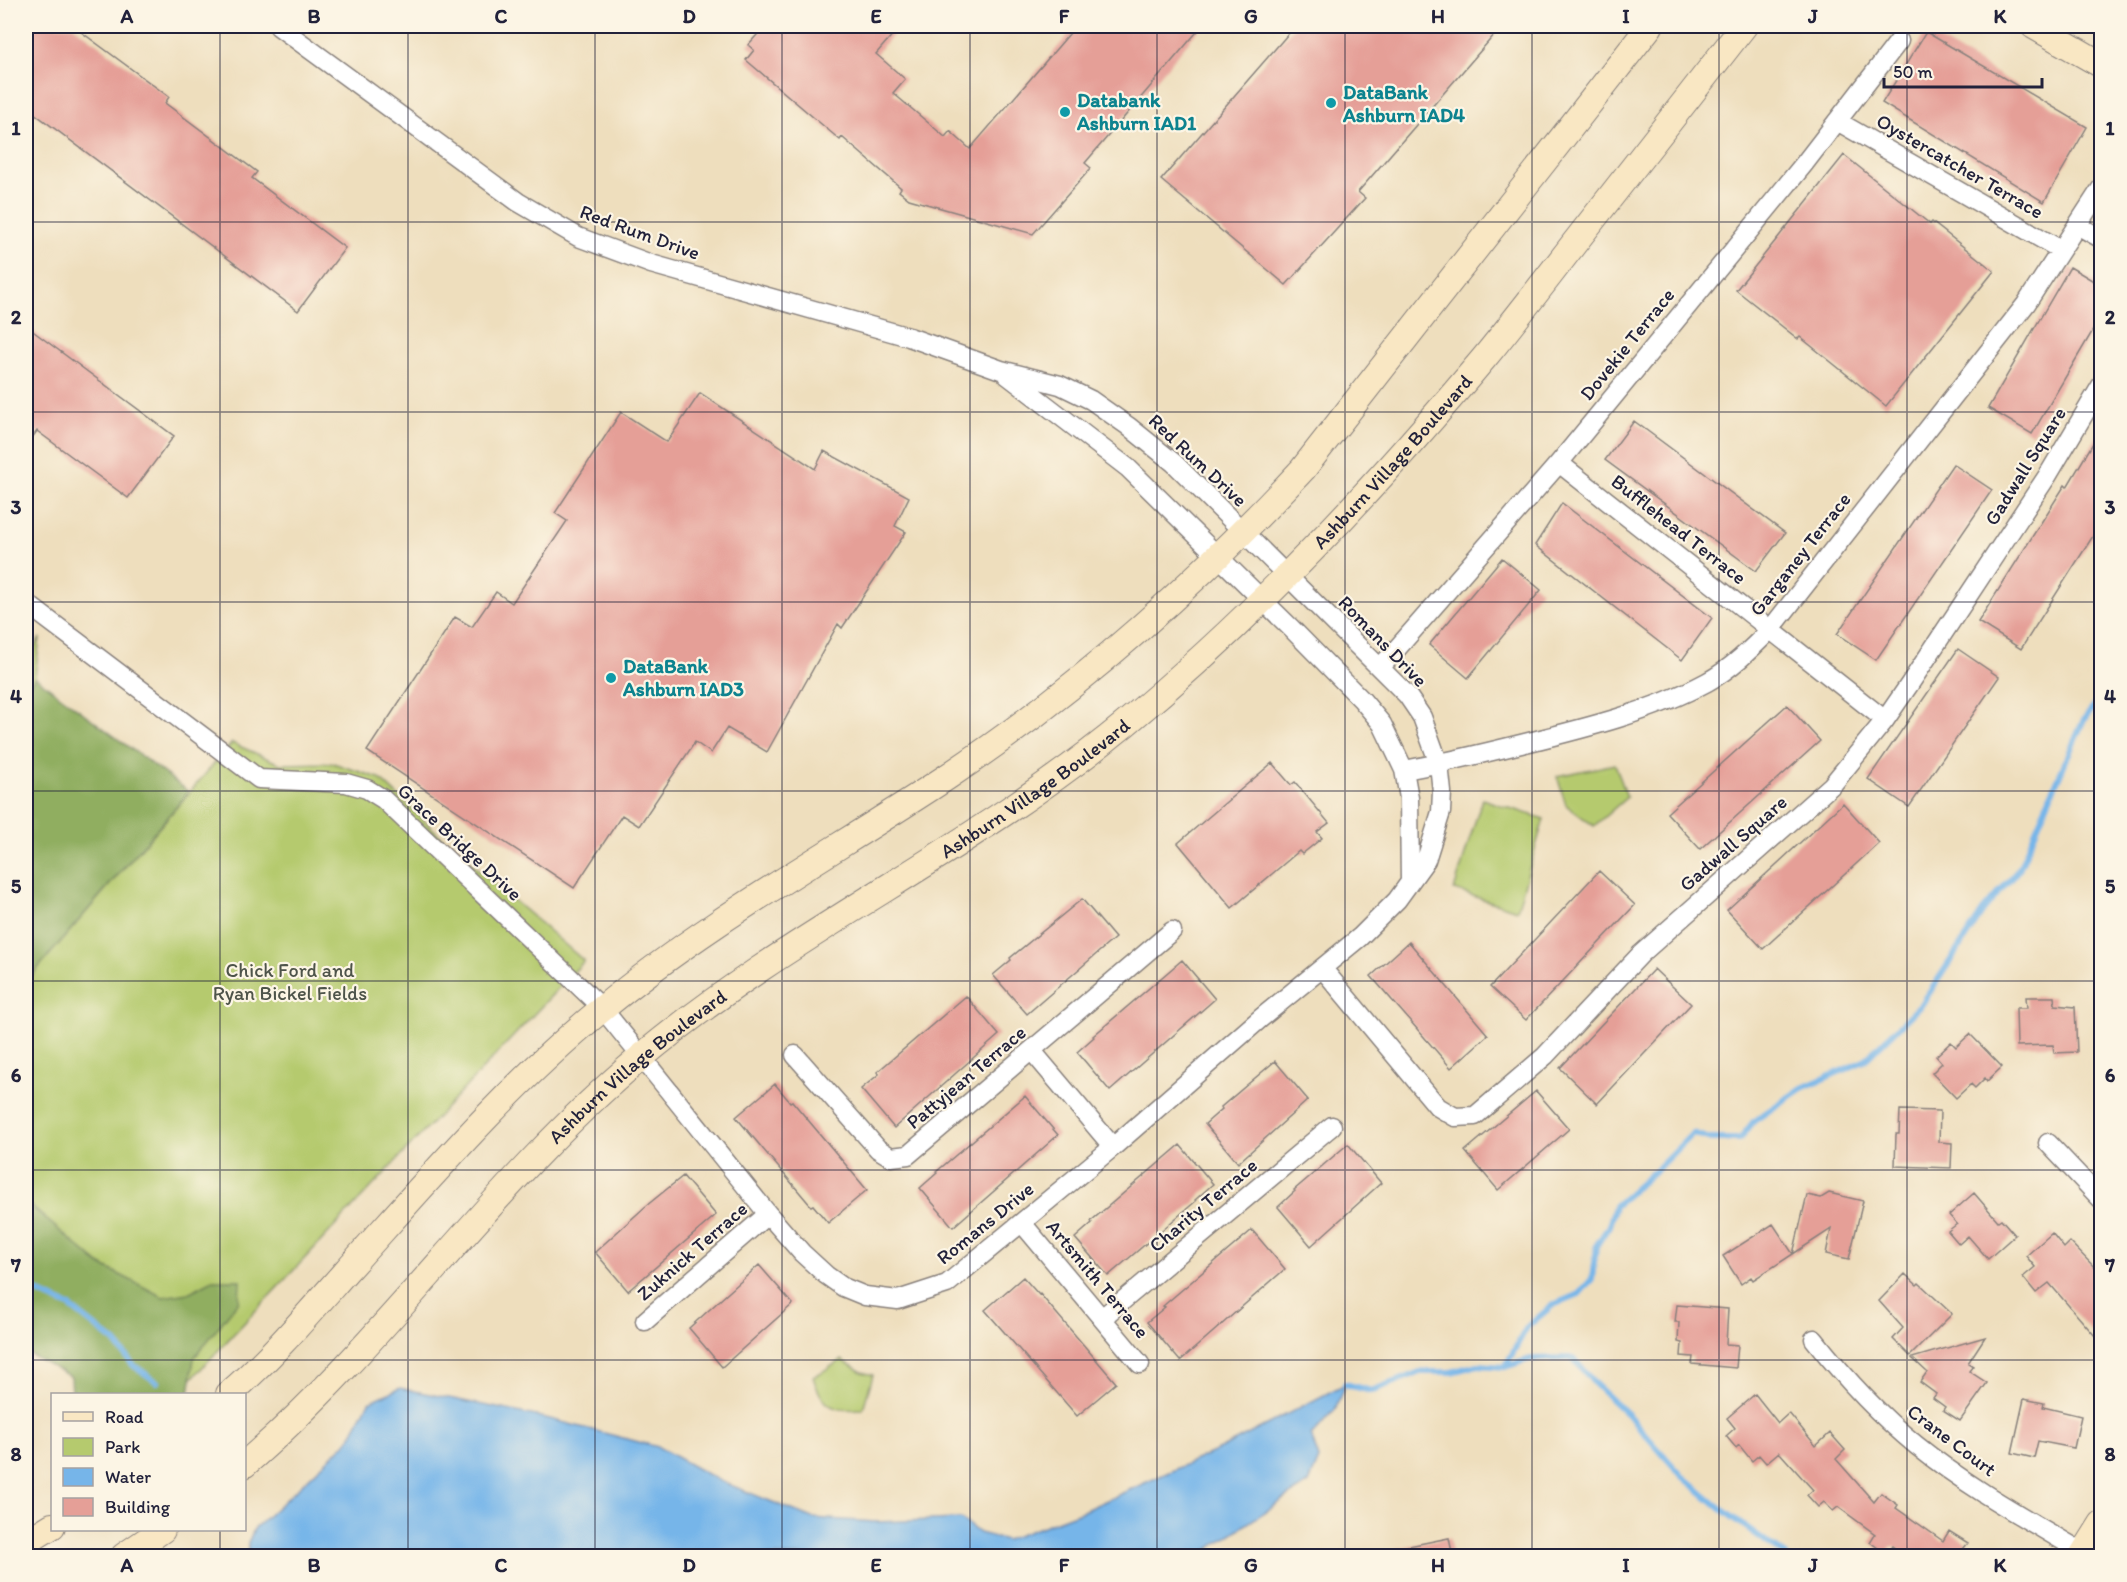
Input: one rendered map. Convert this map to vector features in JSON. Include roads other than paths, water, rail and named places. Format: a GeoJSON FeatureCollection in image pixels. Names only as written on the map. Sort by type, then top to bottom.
{"type":"FeatureCollection","features":[{"type":"Feature","properties":{"kind":"main road"},"geometry":{"type":"LineString","coordinates":[[231,1393],[278,1347],[459,1146],[528,1074],[602,1008],[680,948],[747,903],[938,783],[1008,735],[1126,641],[1218,557],[1303,469],[1339,425],[1650,26]]}},
{"type":"Feature","properties":{"kind":"main road","name":"Ashburn Village Boulevard"},"geometry":{"type":"LineString","coordinates":[[246,1463],[282,1432],[340,1373],[532,1162],[641,1056],[729,990],[778,957],[929,863],[1034,793],[1129,721],[1262,600],[1360,500],[1488,353],[1744,26]]}},
{"type":"Feature","properties":{"kind":"main road"},"geometry":{"type":"LineString","coordinates":[[2034,26],[2102,65]]}},
{"type":"Feature","properties":{"kind":"main road"},"geometry":{"type":"LineString","coordinates":[[2085,1556],[2102,1524]]}},
{"type":"Feature","properties":{"kind":"main road"},"geometry":{"type":"LineString","coordinates":[[26,1542],[51,1527]]}},
{"type":"Feature","properties":{"kind":"main road"},"geometry":{"type":"LineString","coordinates":[[124,1557],[161,1531]]}},
{"type":"Feature","properties":{"kind":"street","name":"Red Rum Drive"},"geometry":{"type":"LineString","coordinates":[[278,26],[518,201],[578,237],[651,264],[909,337],[1001,370],[1060,385],[1091,400],[1174,463],[1286,576]]}},
{"type":"Feature","properties":{"kind":"street","name":"Dovekie Terrace"},"geometry":{"type":"LineString","coordinates":[[1380,668],[1559,463],[1804,164],[1899,40]]}},
{"type":"Feature","properties":{"kind":"street","name":"Oystercatcher Terrace"},"geometry":{"type":"LineString","coordinates":[[1837,121],[2061,250]]}},
{"type":"Feature","properties":{"kind":"street","name":"Garganey Terrace"},"geometry":{"type":"LineString","coordinates":[[1404,770],[1439,764],[1574,731],[1672,698],[1708,681],[1742,657],[1770,630],[2026,304],[2102,187]]}},
{"type":"Feature","properties":{"kind":"street"},"geometry":{"type":"LineString","coordinates":[[2077,225],[2102,239]]}},
{"type":"Feature","properties":{"kind":"street","name":"Red Rum Drive"},"geometry":{"type":"LineString","coordinates":[[1001,370],[1128,468],[1262,600]]}},
{"type":"Feature","properties":{"kind":"street","name":"Gadwall Square"},"geometry":{"type":"LineString","coordinates":[[1322,968],[1438,1107],[1455,1117],[1475,1116],[1545,1056],[1641,954],[1832,785],[1885,720],[2049,475],[2102,384]]}},
{"type":"Feature","properties":{"kind":"street","name":"Bufflehead Terrace"},"geometry":{"type":"LineString","coordinates":[[1559,463],[1885,720]]}},
{"type":"Feature","properties":{"kind":"street","name":"Romans Drive"},"geometry":{"type":"LineString","coordinates":[[602,1008],[768,1214],[802,1253],[834,1281],[865,1296],[898,1300],[947,1284],[1113,1147],[1360,937],[1397,900],[1426,860],[1441,812],[1442,792],[1439,764],[1422,717],[1407,695],[1286,576]]}},
{"type":"Feature","properties":{"kind":"street"},"geometry":{"type":"LineString","coordinates":[[1262,600],[1382,723],[1404,770],[1410,815],[1410,882]]}},
{"type":"Feature","properties":{"kind":"street","name":"Grace Bridge Drive"},"geometry":{"type":"LineString","coordinates":[[26,603],[259,779],[346,783],[366,789],[383,800],[602,1008]]}},
{"type":"Feature","properties":{"kind":"street","name":"Pattyjean Terrace"},"geometry":{"type":"LineString","coordinates":[[795,1055],[878,1149],[891,1157],[908,1155],[1172,932]]}},
{"type":"Feature","properties":{"kind":"street"},"geometry":{"type":"LineString","coordinates":[[1032,1051],[1113,1147]]}},
{"type":"Feature","properties":{"kind":"street","name":"Charity Terrace"},"geometry":{"type":"LineString","coordinates":[[1102,1318],[1332,1126]]}},
{"type":"Feature","properties":{"kind":"street"},"geometry":{"type":"LineString","coordinates":[[2048,1143],[2102,1200]]}},
{"type":"Feature","properties":{"kind":"street","name":"Zuknick Terrace"},"geometry":{"type":"LineString","coordinates":[[645,1321],[768,1214]]}},
{"type":"Feature","properties":{"kind":"street","name":"Artsmith Terrace"},"geometry":{"type":"LineString","coordinates":[[1022,1223],[1140,1364]]}},
{"type":"Feature","properties":{"kind":"street","name":"Crane Court"},"geometry":{"type":"LineString","coordinates":[[1814,1339],[1876,1409],[1916,1445],[1967,1483],[2085,1556]]}},
{"type":"Feature","properties":{"kind":"water"},"geometry":{"type":"Polygon","coordinates":[[[1345,1384],[1335,1410],[1311,1436],[1319,1459],[1309,1483],[1198,1556],[248,1556],[248,1543],[254,1529],[348,1441],[369,1402],[400,1388],[546,1418],[658,1447],[718,1480],[812,1518],[876,1522],[961,1519],[979,1533],[1006,1540],[1083,1511],[1222,1448],[1345,1384]]]}},
{"type":"Feature","properties":{"kind":"waterway"},"geometry":{"type":"LineString","coordinates":[[1505,1367],[1527,1327],[1553,1305],[1579,1294],[1592,1279],[1596,1246],[1609,1226],[1615,1206],[1693,1133],[1710,1139],[1740,1139],[1754,1121],[1802,1088],[1864,1061],[1922,1004],[1983,911],[2019,869],[2084,719],[2102,698]]}},
{"type":"Feature","properties":{"kind":"waterway"},"geometry":{"type":"LineString","coordinates":[[26,1287],[69,1306],[115,1342],[133,1365],[157,1382]]}},
{"type":"Feature","properties":{"kind":"waterway"},"geometry":{"type":"LineString","coordinates":[[1345,1384],[1371,1391],[1420,1372],[1451,1372],[1478,1365],[1505,1367],[1530,1359],[1573,1358],[1682,1476],[1720,1508],[1786,1556]]}},
{"type":"Feature","properties":{"kind":"place","name":"DataBank Ashburn IAD4"},"geometry":{"type":"Point","coordinates":[1331,103]}},
{"type":"Feature","properties":{"kind":"place","name":"Databank Ashburn IAD1"},"geometry":{"type":"Point","coordinates":[1065,112]}},
{"type":"Feature","properties":{"kind":"place","name":"DataBank Ashburn IAD3"},"geometry":{"type":"Point","coordinates":[611,678]}},
{"type":"Feature","properties":{"kind":"park label","name":"Chick Ford and Ryan Bickel Fields"},"geometry":{"type":"Point","coordinates":[290,982]}}]}
